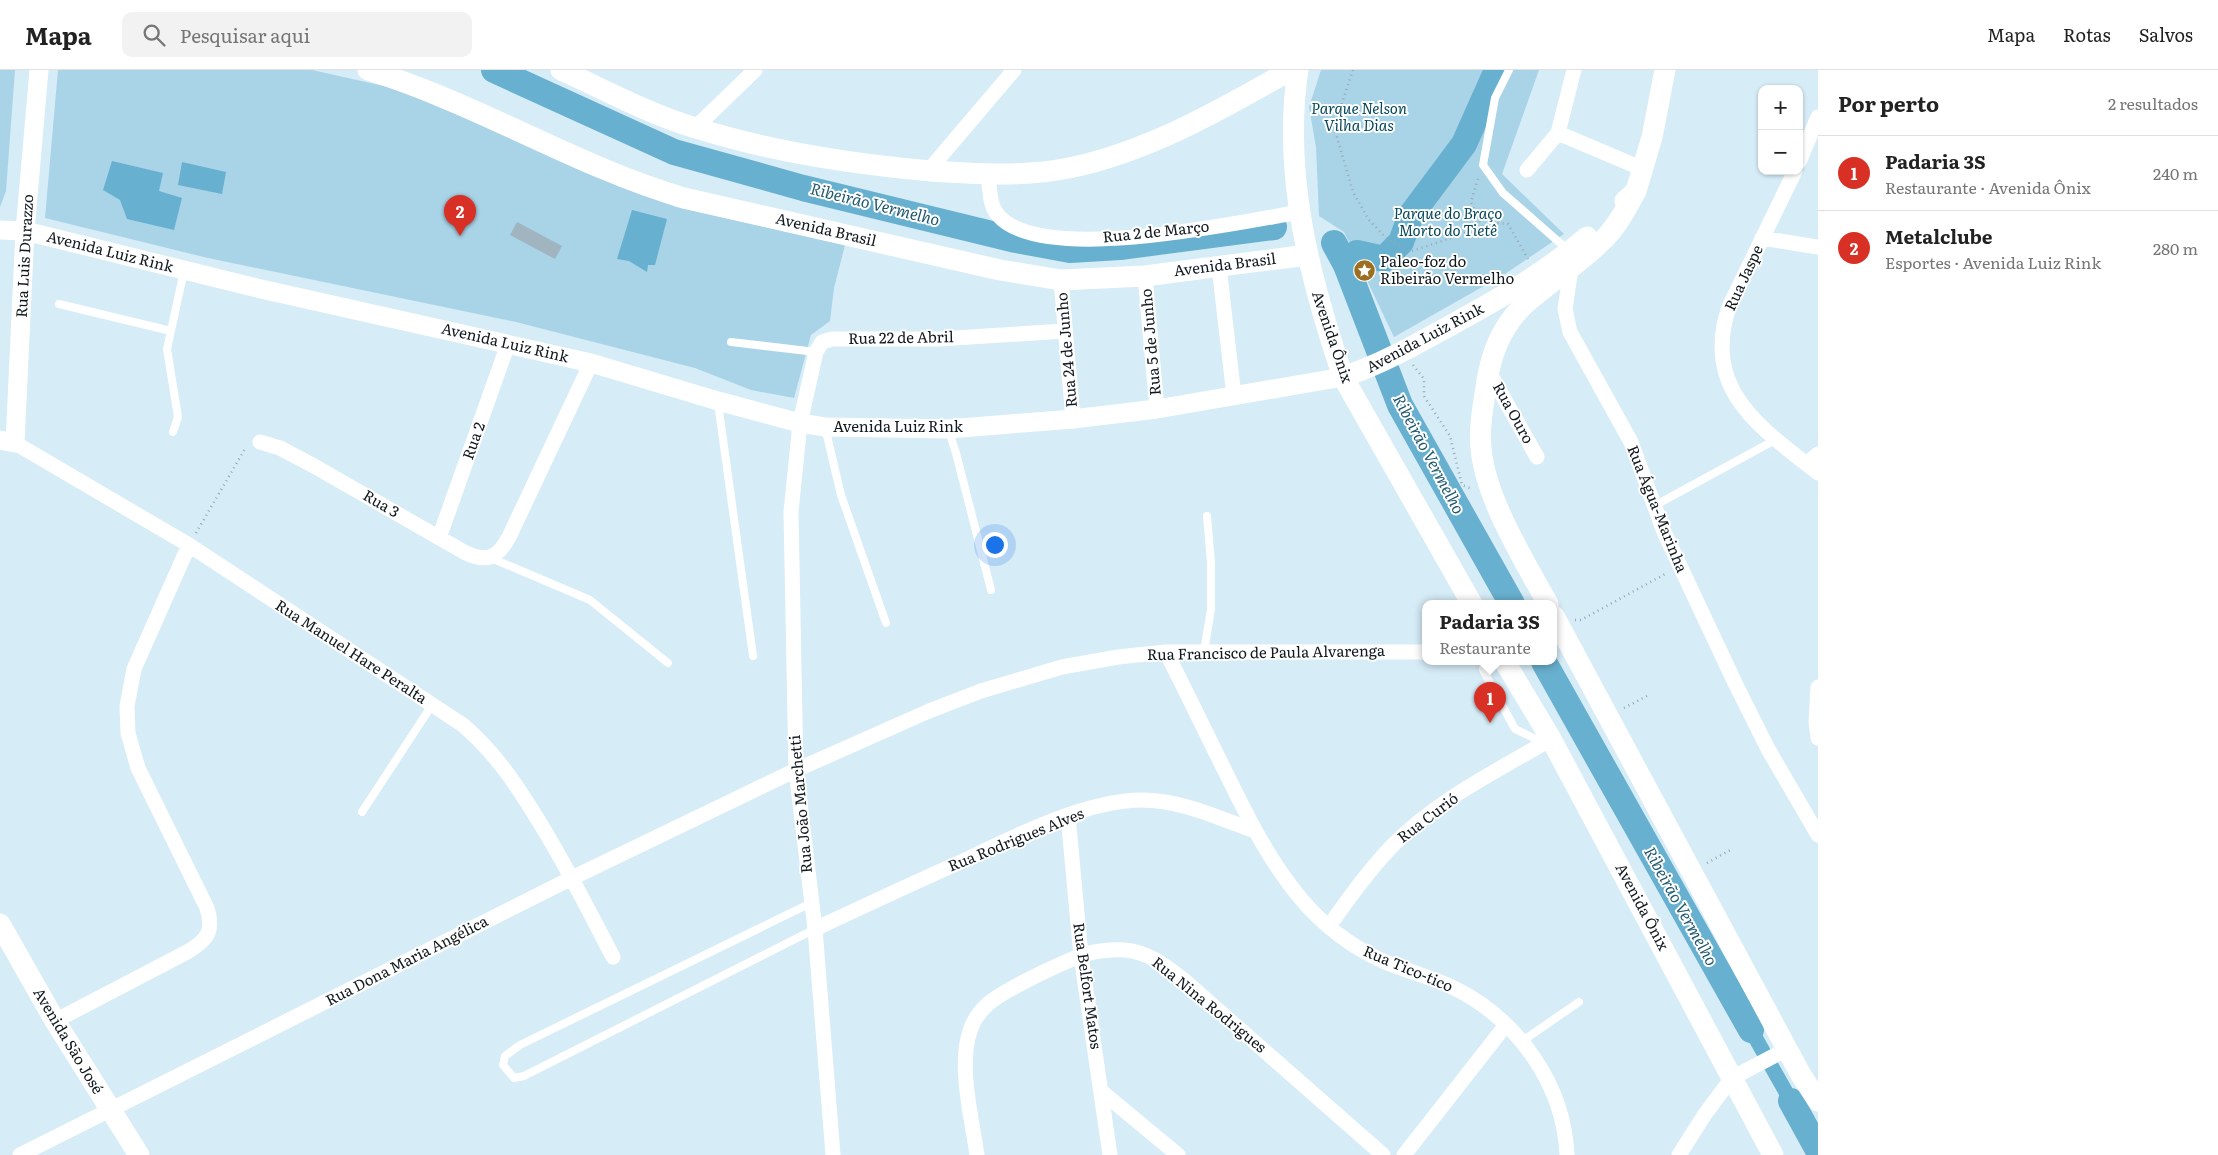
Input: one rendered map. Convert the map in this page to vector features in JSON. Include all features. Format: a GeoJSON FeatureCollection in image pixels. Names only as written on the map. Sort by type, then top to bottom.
{"type":"FeatureCollection","features":[{"type":"Feature","properties":{"kind":"main road","name":"Avenida Brasil"},"geometry":{"type":"LineString","coordinates":[[368,70],[401,80],[481,113],[578,158],[650,188],[684,198],[1000,270],[1061,280],[1145,276],[1307,254]]}},
{"type":"Feature","properties":{"kind":"main road"},"geometry":{"type":"LineString","coordinates":[[561,70],[694,128],[772,148],[886,167],[988,175],[1054,170],[1110,157],[1160,139],[1202,119],[1291,70]]}},
{"type":"Feature","properties":{"kind":"main road","name":"Avenida Ônix"},"geometry":{"type":"LineString","coordinates":[[1298,70],[1294,96],[1294,135],[1300,212],[1317,297],[1343,378],[1470,600]]}},
{"type":"Feature","properties":{"kind":"main road"},"geometry":{"type":"LineString","coordinates":[[1546,600],[1506,525],[1485,470],[1480,430],[1488,370],[1497,342],[1513,317],[1570,260],[1606,238],[1636,191],[1652,136],[1664,70]]}},
{"type":"Feature","properties":{"kind":"main road","name":"Avenida Luiz Rink"},"geometry":{"type":"LineString","coordinates":[[1343,378],[1398,355],[1503,297],[1536,274],[1570,260]]}},
{"type":"Feature","properties":{"kind":"main road"},"geometry":{"type":"LineString","coordinates":[[1557,621],[1692,872],[1784,1050],[1818,1101]]}},
{"type":"Feature","properties":{"kind":"main road","name":"Avenida Ônix"},"geometry":{"type":"LineString","coordinates":[[1507,665],[1736,1076],[1774,1155]]}},
{"type":"Feature","properties":{"kind":"main road","name":"Avenida São José"},"geometry":{"type":"LineString","coordinates":[[0,924],[54,1022],[139,1155]]}},
{"type":"Feature","properties":{"kind":"street","name":"Rua Luis Durazzo"},"geometry":{"type":"LineString","coordinates":[[8,441],[39,70]]}},
{"type":"Feature","properties":{"kind":"street"},"geometry":{"type":"LineString","coordinates":[[694,128],[755,70]]}},
{"type":"Feature","properties":{"kind":"street"},"geometry":{"type":"LineString","coordinates":[[929,170],[1014,70]]}},
{"type":"Feature","properties":{"kind":"street"},"geometry":{"type":"LineString","coordinates":[[1527,170],[1558,132],[1574,70]]}},
{"type":"Feature","properties":{"kind":"street"},"geometry":{"type":"LineString","coordinates":[[1803,153],[1818,117]]}},
{"type":"Feature","properties":{"kind":"street"},"geometry":{"type":"LineString","coordinates":[[1558,132],[1642,169]]}},
{"type":"Feature","properties":{"kind":"street","name":"Rua 2 de Março"},"geometry":{"type":"LineString","coordinates":[[988,175],[992,201],[997,214],[1008,224],[1035,235],[1098,239],[1141,237],[1300,212]]}},
{"type":"Feature","properties":{"kind":"street","name":"Rua Jaspe"},"geometry":{"type":"LineString","coordinates":[[1793,175],[1729,307],[1724,320],[1722,352],[1729,382],[1743,408],[1775,440],[1814,464]]}},
{"type":"Feature","properties":{"kind":"street","name":"Avenida Luiz Rink"},"geometry":{"type":"LineString","coordinates":[[0,230],[25,231],[184,270],[591,363],[718,401],[800,423],[825,427],[948,429],[1072,419],[1157,409],[1343,378]]}},
{"type":"Feature","properties":{"kind":"street"},"geometry":{"type":"LineString","coordinates":[[1762,238],[1818,247]]}},
{"type":"Feature","properties":{"kind":"street","name":"Rua Água-Marinha"},"geometry":{"type":"LineString","coordinates":[[1570,260],[1565,309],[1568,326],[1631,442],[1654,506],[1679,566],[1768,749],[1818,836]]}},
{"type":"Feature","properties":{"kind":"street"},"geometry":{"type":"LineString","coordinates":[[1219,267],[1234,396]]}},
{"type":"Feature","properties":{"kind":"street","name":"Rua 5 de Junho"},"geometry":{"type":"LineString","coordinates":[[1145,276],[1157,409]]}},
{"type":"Feature","properties":{"kind":"street","name":"Rua 24 de Junho"},"geometry":{"type":"LineString","coordinates":[[1061,280],[1072,419]]}},
{"type":"Feature","properties":{"kind":"street","name":"Rua 22 de Abril"},"geometry":{"type":"LineString","coordinates":[[816,352],[822,342],[832,339],[939,339],[1065,331]]}},
{"type":"Feature","properties":{"kind":"street","name":"Rua 2"},"geometry":{"type":"LineString","coordinates":[[439,538],[508,344]]}},
{"type":"Feature","properties":{"kind":"street"},"geometry":{"type":"LineString","coordinates":[[800,423],[816,352]]}},
{"type":"Feature","properties":{"kind":"street"},"geometry":{"type":"LineString","coordinates":[[496,554],[591,363]]}},
{"type":"Feature","properties":{"kind":"street","name":"Rua Ouro"},"geometry":{"type":"LineString","coordinates":[[1488,370],[1537,457]]}},
{"type":"Feature","properties":{"kind":"street","name":"Rua João Marchetti"},"geometry":{"type":"LineString","coordinates":[[800,423],[791,512],[796,770],[815,929],[833,1155]]}},
{"type":"Feature","properties":{"kind":"street","name":"Rua Manuel Hare Peralta"},"geometry":{"type":"LineString","coordinates":[[8,441],[190,546],[463,725],[482,741],[519,788],[572,878],[613,957]]}},
{"type":"Feature","properties":{"kind":"street","name":"Rua 3"},"geometry":{"type":"LineString","coordinates":[[260,442],[280,448],[314,466],[477,558],[496,554]]}},
{"type":"Feature","properties":{"kind":"street"},"geometry":{"type":"LineString","coordinates":[[54,1022],[189,951],[203,942],[209,933],[207,908],[138,768],[128,733],[127,706],[134,668],[190,546]]}},
{"type":"Feature","properties":{"kind":"street","name":"Rua Francisco de Paula Alvarenga"},"geometry":{"type":"LineString","coordinates":[[796,770],[929,711],[981,691],[1062,667],[1118,657],[1166,652],[1422,652]]}},
{"type":"Feature","properties":{"kind":"street","name":"Rua Tico-tico"},"geometry":{"type":"LineString","coordinates":[[1166,652],[1255,831],[1303,901],[1353,945],[1382,961],[1438,981],[1468,996],[1485,1007],[1505,1026],[1534,1058],[1546,1077],[1556,1099],[1563,1124],[1567,1155]]}},
{"type":"Feature","properties":{"kind":"street"},"geometry":{"type":"LineString","coordinates":[[1818,687],[1816,722],[1818,738]]}},
{"type":"Feature","properties":{"kind":"street","name":"Rua Curió"},"geometry":{"type":"LineString","coordinates":[[1330,926],[1355,889],[1394,844],[1425,817],[1469,787],[1548,741]]}},
{"type":"Feature","properties":{"kind":"street","name":"Rua Dona Maria Angélica"},"geometry":{"type":"LineString","coordinates":[[20,1155],[572,878],[796,770]]}},
{"type":"Feature","properties":{"kind":"street","name":"Rua Rodrigues Alves"},"geometry":{"type":"LineString","coordinates":[[815,929],[1009,839],[1068,816],[1117,802],[1150,800],[1167,802],[1255,831]]}},
{"type":"Feature","properties":{"kind":"street","name":"Rua Belfort Matos"},"geometry":{"type":"LineString","coordinates":[[1068,816],[1081,956],[1110,1155]]}},
{"type":"Feature","properties":{"kind":"street","name":"Rua Nina Rodrigues"},"geometry":{"type":"LineString","coordinates":[[977,1155],[966,1072],[967,1043],[970,1030],[982,1010],[1018,986],[1081,956],[1125,950],[1144,953],[1162,964],[1383,1155]]}},
{"type":"Feature","properties":{"kind":"street"},"geometry":{"type":"LineString","coordinates":[[1404,1155],[1505,1026]]}},
{"type":"Feature","properties":{"kind":"street"},"geometry":{"type":"LineString","coordinates":[[1679,1155],[1705,1114],[1736,1076],[1784,1050]]}},
{"type":"Feature","properties":{"kind":"street"},"geometry":{"type":"LineString","coordinates":[[1101,1091],[1178,1155]]}},
{"type":"Feature","properties":{"kind":"lane"},"geometry":{"type":"LineString","coordinates":[[1509,70],[1495,98],[1483,165],[1503,193],[1570,260]]}},
{"type":"Feature","properties":{"kind":"lane"},"geometry":{"type":"LineString","coordinates":[[172,432],[178,417],[167,349],[184,270]]}},
{"type":"Feature","properties":{"kind":"lane"},"geometry":{"type":"LineString","coordinates":[[58,304],[171,331]]}},
{"type":"Feature","properties":{"kind":"lane"},"geometry":{"type":"LineString","coordinates":[[731,342],[816,352]]}},
{"type":"Feature","properties":{"kind":"lane"},"geometry":{"type":"LineString","coordinates":[[718,401],[753,656]]}},
{"type":"Feature","properties":{"kind":"lane"},"geometry":{"type":"LineString","coordinates":[[825,427],[842,495],[886,623]]}},
{"type":"Feature","properties":{"kind":"lane"},"geometry":{"type":"LineString","coordinates":[[948,429],[956,453],[990,590]]}},
{"type":"Feature","properties":{"kind":"lane"},"geometry":{"type":"LineString","coordinates":[[1654,506],[1775,440]]}},
{"type":"Feature","properties":{"kind":"lane"},"geometry":{"type":"LineString","coordinates":[[1204,652],[1211,609],[1211,563],[1207,516]]}},
{"type":"Feature","properties":{"kind":"lane"},"geometry":{"type":"LineString","coordinates":[[496,554],[590,600],[668,663]]}},
{"type":"Feature","properties":{"kind":"lane"},"geometry":{"type":"LineString","coordinates":[[1484,665],[1483,670],[1515,728],[1548,741]]}},
{"type":"Feature","properties":{"kind":"lane"},"geometry":{"type":"LineString","coordinates":[[362,812],[432,705]]}},
{"type":"Feature","properties":{"kind":"lane"},"geometry":{"type":"LineString","coordinates":[[811,903],[520,1045],[505,1056],[503,1066],[513,1077],[522,1077],[815,929]]}},
{"type":"Feature","properties":{"kind":"lane"},"geometry":{"type":"LineString","coordinates":[[1521,1042],[1579,1002]]}},
{"type":"Feature","properties":{"kind":"path"},"geometry":{"type":"LineString","coordinates":[[1353,70],[1334,127],[1353,192],[1369,220],[1386,238],[1409,252],[1496,223],[1508,224],[1536,274]]}},
{"type":"Feature","properties":{"kind":"path"},"geometry":{"type":"LineString","coordinates":[[1482,228],[1471,202],[1483,165]]}},
{"type":"Feature","properties":{"kind":"path"},"geometry":{"type":"LineString","coordinates":[[1398,355],[1417,368],[1424,379],[1424,396],[1450,436],[1462,485],[1495,498]]}},
{"type":"Feature","properties":{"kind":"path"},"geometry":{"type":"LineString","coordinates":[[190,546],[242,452],[250,445],[260,442]]}},
{"type":"Feature","properties":{"kind":"path"},"geometry":{"type":"LineString","coordinates":[[1557,613],[1581,620],[1679,566]]}},
{"type":"Feature","properties":{"kind":"path"},"geometry":{"type":"LineString","coordinates":[[1608,716],[1647,696]]}},
{"type":"Feature","properties":{"kind":"path"},"geometry":{"type":"LineString","coordinates":[[1692,872],[1732,849]]}},
{"type":"Feature","properties":{"kind":"green space"},"geometry":{"type":"Polygon","coordinates":[[[0,70],[15,70],[6,191],[0,207],[0,70]]]}},
{"type":"Feature","properties":{"kind":"green space"},"geometry":{"type":"Polygon","coordinates":[[[58,70],[312,70],[397,89],[620,187],[676,207],[845,245],[834,288],[830,321],[811,335],[794,398],[751,390],[695,368],[516,322],[208,258],[45,218],[58,70]]]}},
{"type":"Feature","properties":{"kind":"green space","name":"Parque do Braço Morto do Tietê"},"geometry":{"type":"Polygon","coordinates":[[[1321,70],[1539,70],[1502,174],[1564,234],[1505,274],[1394,337],[1344,232],[1319,216],[1316,147],[1309,107],[1321,70]]]}},
{"type":"Feature","properties":{"kind":"shaded area"},"geometry":{"type":"Polygon","coordinates":[[[112,161],[163,173],[159,191],[182,198],[174,230],[127,219],[120,200],[103,190],[112,161]]]}},
{"type":"Feature","properties":{"kind":"shaded area"},"geometry":{"type":"Polygon","coordinates":[[[182,162],[226,172],[222,194],[178,185],[182,162]]]}},
{"type":"Feature","properties":{"kind":"shaded area"},"geometry":{"type":"Polygon","coordinates":[[[632,210],[667,219],[655,265],[648,265],[647,272],[629,261],[617,259],[632,210]]]}},
{"type":"Feature","properties":{"kind":"building"},"geometry":{"type":"Polygon","coordinates":[[[517,222],[562,246],[555,259],[510,235],[517,222]]]}},
{"type":"Feature","properties":{"kind":"waterway","name":"Ribeirão Vermelho"},"geometry":{"type":"LineString","coordinates":[[494,70],[674,152],[803,188],[1016,240],[1070,250],[1120,247],[1274,227]]}},
{"type":"Feature","properties":{"kind":"waterway"},"geometry":{"type":"LineString","coordinates":[[1346,265],[1357,253],[1384,259],[1401,242],[1411,215],[1464,144],[1497,70]]}},
{"type":"Feature","properties":{"kind":"waterway","name":"Ribeirão Vermelho"},"geometry":{"type":"LineString","coordinates":[[1334,243],[1346,265],[1400,405],[1510,600]]}},
{"type":"Feature","properties":{"kind":"waterway","name":"Ribeirão Vermelho"},"geometry":{"type":"LineString","coordinates":[[1546,665],[1751,1030]]}},
{"type":"Feature","properties":{"kind":"waterway","name":"Ribeirão Vermelho"},"geometry":{"type":"LineString","coordinates":[[1751,1030],[1791,1101]]}},
{"type":"Feature","properties":{"kind":"waterway","name":"Ribeirão Vermelho"},"geometry":{"type":"LineString","coordinates":[[1791,1101],[1818,1150]]}},
{"type":"Feature","properties":{"kind":"place","name":"Metalclube"},"geometry":{"type":"Point","coordinates":[460,236]}},
{"type":"Feature","properties":{"kind":"place","name":"Paleo-foz do Ribeirão Vermelho"},"geometry":{"type":"Point","coordinates":[1364,271]}},
{"type":"Feature","properties":{"kind":"place","name":"Padaria 3S"},"geometry":{"type":"Point","coordinates":[1490,723]}},
{"type":"Feature","properties":{"kind":"park label","name":"Parque Nelson Vilha Dias"},"geometry":{"type":"Point","coordinates":[1359,118]}}]}
